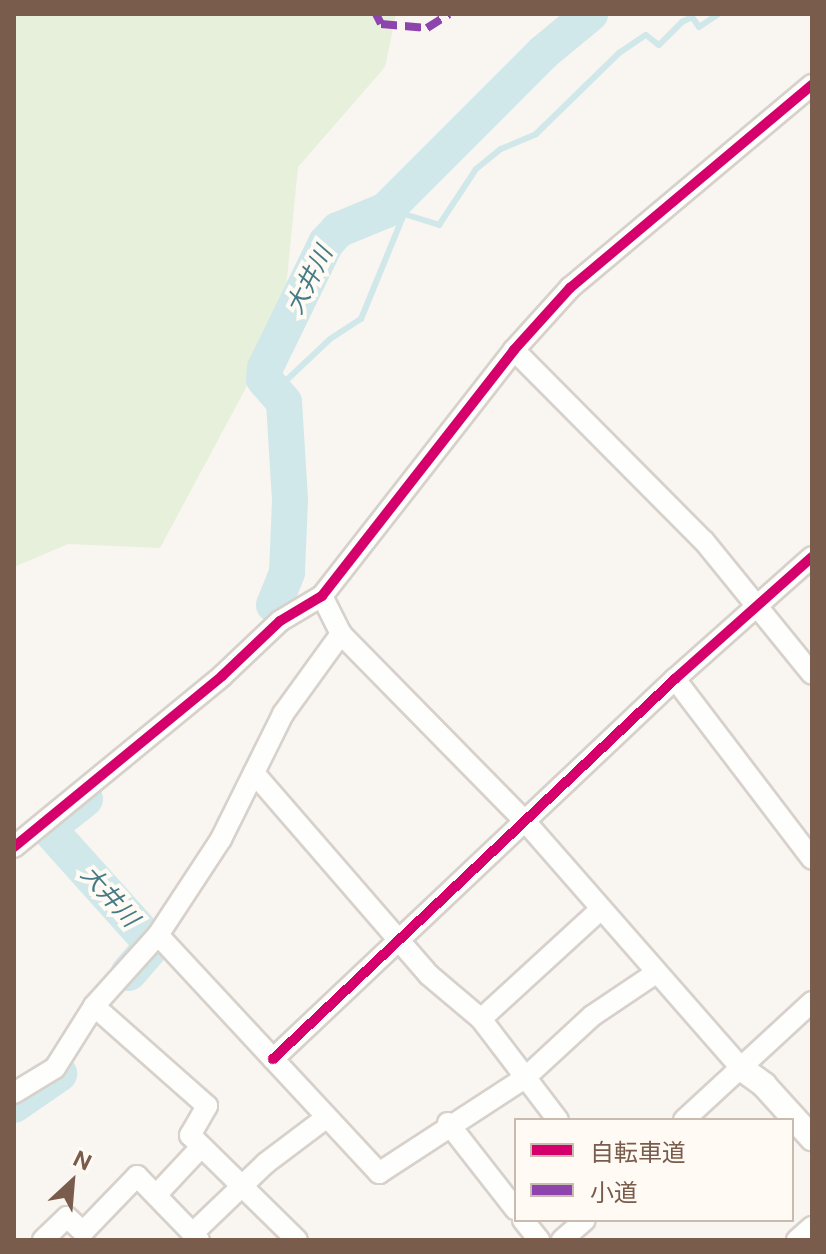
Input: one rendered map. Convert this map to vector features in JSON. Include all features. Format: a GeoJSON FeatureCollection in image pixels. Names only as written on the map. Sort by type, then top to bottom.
{"type":"FeatureCollection","features":[{"type":"Feature","properties":{"kind":"street"},"geometry":{"type":"LineString","coordinates":[[14,847],[222,676],[280,621],[322,596],[514,350],[580,279],[812,85]]}},
{"type":"Feature","properties":{"kind":"street"},"geometry":{"type":"LineString","coordinates":[[514,350],[609,440],[756,605],[812,674]]}},
{"type":"Feature","properties":{"kind":"street"},"geometry":{"type":"LineString","coordinates":[[273,1059],[675,679],[812,557]]}},
{"type":"Feature","properties":{"kind":"street"},"geometry":{"type":"LineString","coordinates":[[322,596],[341,634],[524,820],[599,911],[741,1068],[764,1085],[794,1118]]}},
{"type":"Feature","properties":{"kind":"street"},"geometry":{"type":"LineString","coordinates":[[14,1093],[55,1068],[94,1006],[158,935],[221,839],[283,714],[341,634]]}},
{"type":"Feature","properties":{"kind":"street"},"geometry":{"type":"LineString","coordinates":[[675,679],[812,859]]}},
{"type":"Feature","properties":{"kind":"street"},"geometry":{"type":"LineString","coordinates":[[254,773],[429,975],[481,1019],[557,1118]]}},
{"type":"Feature","properties":{"kind":"street"},"geometry":{"type":"LineString","coordinates":[[481,1019],[599,911]]}},
{"type":"Feature","properties":{"kind":"street"},"geometry":{"type":"LineString","coordinates":[[158,935],[379,1173],[448,1123],[526,1077],[613,999],[656,973]]}},
{"type":"Feature","properties":{"kind":"street"},"geometry":{"type":"LineString","coordinates":[[686,1118],[812,1002]]}},
{"type":"Feature","properties":{"kind":"street"},"geometry":{"type":"LineString","coordinates":[[94,1006],[207,1106],[190,1135],[297,1240]]}},
{"type":"Feature","properties":{"kind":"street"},"geometry":{"type":"LineString","coordinates":[[43,1240],[67,1217],[83,1232],[137,1176],[158,1193],[196,1236],[240,1185],[327,1117]]}},
{"type":"Feature","properties":{"kind":"street"},"geometry":{"type":"LineString","coordinates":[[794,1118],[812,1138]]}},
{"type":"Feature","properties":{"kind":"street"},"geometry":{"type":"LineString","coordinates":[[448,1123],[514,1207]]}},
{"type":"Feature","properties":{"kind":"street"},"geometry":{"type":"LineString","coordinates":[[158,1193],[201,1147]]}},
{"type":"Feature","properties":{"kind":"street"},"geometry":{"type":"LineString","coordinates":[[525,1222],[539,1240]]}},
{"type":"Feature","properties":{"kind":"street"},"geometry":{"type":"LineString","coordinates":[[562,1240],[583,1222]]}},
{"type":"Feature","properties":{"kind":"street"},"geometry":{"type":"LineString","coordinates":[[797,1240],[812,1227]]}},
{"type":"Feature","properties":{"kind":"green space"},"geometry":{"type":"Polygon","coordinates":[[[14,14],[396,14],[385,67],[298,167],[283,319],[160,548],[68,544],[14,567],[14,14]]]}},
{"type":"Feature","properties":{"kind":"waterway","name":"大井川"},"geometry":{"type":"LineString","coordinates":[[274,605],[287,572],[290,500],[284,402],[264,379],[265,368],[326,243],[338,230],[386,210],[544,52],[590,14]]}},
{"type":"Feature","properties":{"kind":"waterway"},"geometry":{"type":"LineString","coordinates":[[274,392],[330,339],[361,319],[404,214],[439,225],[476,169],[501,149],[536,134],[619,53],[646,35],[659,45],[682,22],[692,17],[699,27],[718,14]]}},
{"type":"Feature","properties":{"kind":"waterway","name":"大井川"},"geometry":{"type":"LineString","coordinates":[[85,799],[48,828],[153,945],[129,973]]}},
{"type":"Feature","properties":{"kind":"waterway","name":"大井川"},"geometry":{"type":"LineString","coordinates":[[14,1105],[59,1074]]}},
{"type":"Feature","properties":{"kind":"marked path"},"geometry":{"type":"LineString","coordinates":[[376,14],[381,24],[427,28],[449,14]]}},
{"type":"Feature","properties":{"kind":"cycle path"},"geometry":{"type":"LineString","coordinates":[[14,847],[222,676],[280,621],[322,596],[514,350],[570,288],[812,85]]}},
{"type":"Feature","properties":{"kind":"cycle path"},"geometry":{"type":"LineString","coordinates":[[273,1059],[675,679],[812,557]]}}]}
